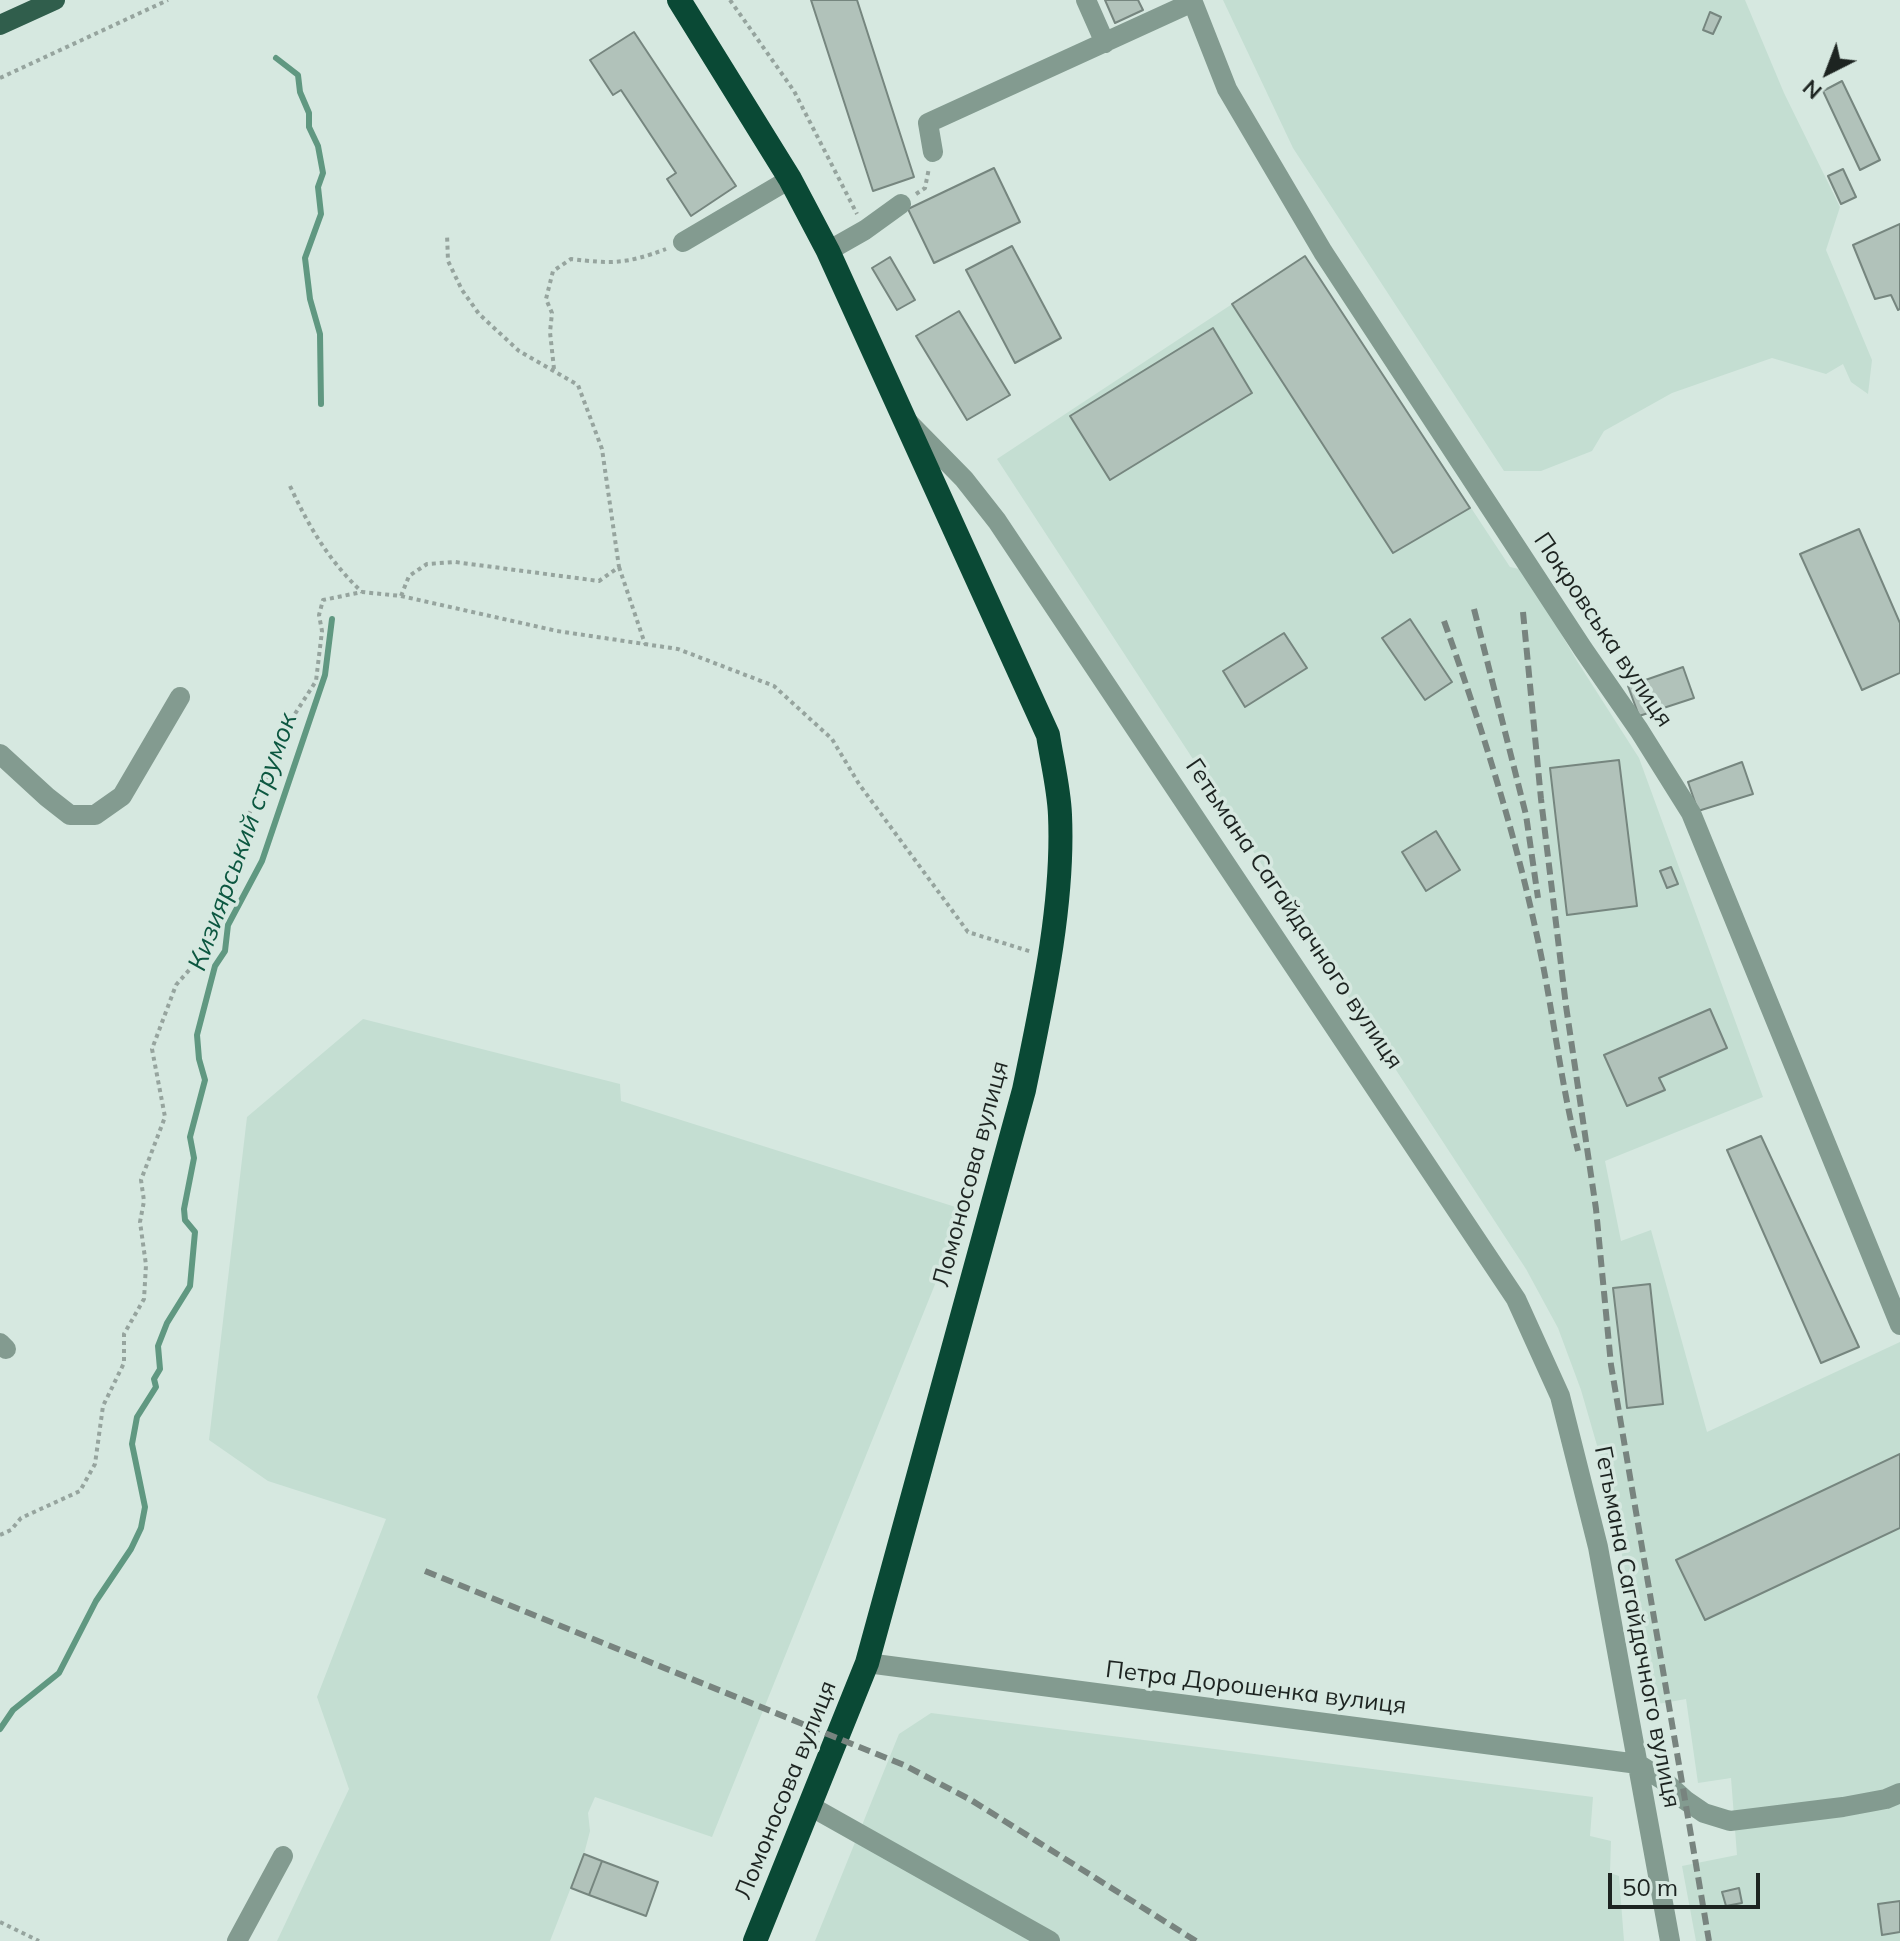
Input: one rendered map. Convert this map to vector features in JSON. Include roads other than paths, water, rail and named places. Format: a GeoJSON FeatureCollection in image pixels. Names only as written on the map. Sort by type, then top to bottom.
{"type":"FeatureCollection","features":[{"type":"Feature","properties":{"kind":"highway","name":"Гетьмана Сагайдачного вулиця"},"geometry":{"type":"LineString","coordinates":[[679,0],[790,179],[828,251],[906,420]]}},
{"type":"Feature","properties":{"kind":"highway","name":"Ломоносова вулиця"},"geometry":{"type":"LineString","coordinates":[[755,1941],[867,1663],[1024,1090],[1043,999],[1058,884],[1060,814],[1048,735],[906,420]]}},
{"type":"Feature","properties":{"kind":"main road"},"geometry":{"type":"LineString","coordinates":[[0,25],[55,0]]}},
{"type":"Feature","properties":{"kind":"street"},"geometry":{"type":"LineString","coordinates":[[1086,0],[1105,43]]}},
{"type":"Feature","properties":{"kind":"street"},"geometry":{"type":"LineString","coordinates":[[933,152],[928,123],[1193,1]]}},
{"type":"Feature","properties":{"kind":"street","name":"Покровська вулиця"},"geometry":{"type":"LineString","coordinates":[[1193,1],[1227,89],[1323,252],[1691,813],[1900,1325]]}},
{"type":"Feature","properties":{"kind":"street"},"geometry":{"type":"LineString","coordinates":[[683,242],[790,179]]}},
{"type":"Feature","properties":{"kind":"street"},"geometry":{"type":"LineString","coordinates":[[828,251],[901,204]]}},
{"type":"Feature","properties":{"kind":"street","name":"Гетьмана Сагайдачного вулиця"},"geometry":{"type":"LineString","coordinates":[[906,420],[964,479],[997,521],[1516,1299],[1560,1396],[1598,1547],[1670,1941]]}},
{"type":"Feature","properties":{"kind":"street"},"geometry":{"type":"LineString","coordinates":[[0,754],[70,815],[95,815],[122,796],[180,697]]}},
{"type":"Feature","properties":{"kind":"street","name":"Петра Дорошенка вулиця"},"geometry":{"type":"LineString","coordinates":[[867,1663],[1638,1764]]}},
{"type":"Feature","properties":{"kind":"street"},"geometry":{"type":"LineString","coordinates":[[1638,1764],[1704,1813],[1730,1821],[1843,1807],[1886,1799],[1900,1793]]}},
{"type":"Feature","properties":{"kind":"street"},"geometry":{"type":"LineString","coordinates":[[810,1806],[1050,1941]]}},
{"type":"Feature","properties":{"kind":"street"},"geometry":{"type":"LineString","coordinates":[[237,1941],[283,1856]]}},
{"type":"Feature","properties":{"kind":"waterway","name":"Кизиярський струмок"},"geometry":{"type":"LineString","coordinates":[[276,58],[298,75],[323,173],[318,187],[321,214],[305,258],[310,299],[320,334],[321,404]]}},
{"type":"Feature","properties":{"kind":"waterway","name":"Кизиярський струмок"},"geometry":{"type":"LineString","coordinates":[[0,1729],[13,1710],[59,1673],[96,1601],[131,1549],[141,1528],[145,1507],[132,1444],[137,1417],[156,1387],[154,1379],[160,1369],[158,1346],[167,1323],[190,1286],[195,1232],[185,1220],[184,1209],[194,1158],[190,1137],[205,1080],[197,1035],[215,966],[225,951],[228,925],[262,861],[325,675],[332,619]]}},
{"type":"Feature","properties":{"kind":"railway"},"geometry":{"type":"LineString","coordinates":[[1474,609],[1526,815],[1538,898]]}},
{"type":"Feature","properties":{"kind":"railway"},"geometry":{"type":"LineString","coordinates":[[1523,612],[1541,799],[1566,1006],[1596,1209],[1611,1365],[1709,1941]]}},
{"type":"Feature","properties":{"kind":"railway"},"geometry":{"type":"LineString","coordinates":[[1444,621],[1484,738],[1518,856],[1543,963],[1578,1151]]}},
{"type":"Feature","properties":{"kind":"railway"},"geometry":{"type":"LineString","coordinates":[[425,1571],[904,1765],[971,1800],[1196,1941]]}}]}
